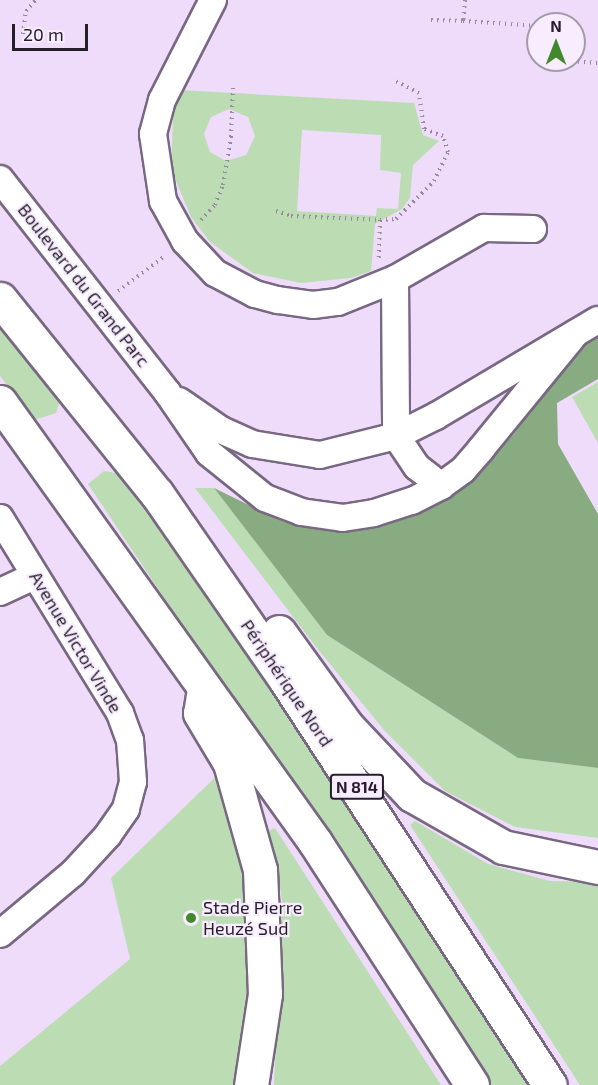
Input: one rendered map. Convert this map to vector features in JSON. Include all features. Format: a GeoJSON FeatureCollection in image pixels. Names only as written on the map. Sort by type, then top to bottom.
{"type":"FeatureCollection","features":[{"type":"Feature","properties":{"kind":"highway","name":"Périphérique Nord"},"geometry":{"type":"LineString","coordinates":[[0,299],[157,494],[287,682],[550,1085]]}},
{"type":"Feature","properties":{"kind":"highway"},"geometry":{"type":"LineString","coordinates":[[0,402],[203,690],[218,702],[315,842],[472,1085]]}},
{"type":"Feature","properties":{"kind":"highway","name":"N 814"},"geometry":{"type":"LineString","coordinates":[[157,494],[195,515],[346,725],[412,795],[503,847],[598,867]]}},
{"type":"Feature","properties":{"kind":"highway"},"geometry":{"type":"LineString","coordinates":[[203,690],[200,713],[230,763],[260,870],[265,994],[251,1085]]}},
{"type":"Feature","properties":{"kind":"street"},"geometry":{"type":"LineString","coordinates":[[213,0],[162,100],[153,134],[163,201],[182,238],[215,273],[234,285],[278,300],[313,305],[338,302],[387,283],[484,228],[533,229]]}},
{"type":"Feature","properties":{"kind":"street","name":"Boulevard du Grand Parc"},"geometry":{"type":"LineString","coordinates":[[0,179],[167,392],[209,453],[265,498],[301,512],[343,518],[374,513],[412,501],[441,486],[463,470],[575,334]]}},
{"type":"Feature","properties":{"kind":"street"},"geometry":{"type":"LineString","coordinates":[[387,283],[396,436],[417,467],[441,486]]}},
{"type":"Feature","properties":{"kind":"street","name":"Boulevard du Grand Parc"},"geometry":{"type":"LineString","coordinates":[[167,392],[221,430],[252,444],[290,453],[320,455],[396,436],[436,416],[598,320]]}},
{"type":"Feature","properties":{"kind":"street","name":"Avenue Victor Vinde"},"geometry":{"type":"LineString","coordinates":[[0,518],[120,713],[130,740],[133,782],[126,809],[108,835],[73,873],[0,934]]}},
{"type":"Feature","properties":{"kind":"street"},"geometry":{"type":"LineString","coordinates":[[0,592],[35,576]]}},
{"type":"Feature","properties":{"kind":"path"},"geometry":{"type":"LineString","coordinates":[[23,34],[26,10],[36,0]]}},
{"type":"Feature","properties":{"kind":"path"},"geometry":{"type":"LineString","coordinates":[[463,21],[465,0]]}},
{"type":"Feature","properties":{"kind":"path"},"geometry":{"type":"LineString","coordinates":[[431,20],[526,25]]}},
{"type":"Feature","properties":{"kind":"path"},"geometry":{"type":"LineString","coordinates":[[276,211],[291,216],[396,219],[434,181],[448,152],[443,136],[424,129],[419,93],[395,81]]}},
{"type":"Feature","properties":{"kind":"path"},"geometry":{"type":"LineString","coordinates":[[99,304],[182,238],[215,205],[231,137],[233,88]]}},
{"type":"Feature","properties":{"kind":"path"},"geometry":{"type":"LineString","coordinates":[[380,220],[387,283]]}},
{"type":"Feature","properties":{"kind":"green space"},"geometry":{"type":"Polygon","coordinates":[[[179,90],[414,103],[423,135],[439,141],[413,165],[410,198],[402,209],[375,224],[371,271],[351,278],[301,283],[253,273],[210,242],[191,217],[171,169],[173,119],[179,90]],[[229,109],[211,117],[204,134],[210,152],[226,161],[246,155],[255,136],[248,117],[229,109]],[[302,130],[297,211],[376,216],[377,208],[398,209],[401,173],[380,170],[381,135],[302,130]]]}},
{"type":"Feature","properties":{"kind":"green space"},"geometry":{"type":"Polygon","coordinates":[[[0,320],[60,401],[56,413],[34,420],[0,376],[0,320]]]}},
{"type":"Feature","properties":{"kind":"green space"},"geometry":{"type":"Polygon","coordinates":[[[598,330],[598,379],[557,403],[558,444],[598,514],[598,768],[518,758],[327,635],[214,488],[284,522],[358,525],[444,501],[514,434],[567,358],[598,330]]]}},
{"type":"Feature","properties":{"kind":"green space"},"geometry":{"type":"Polygon","coordinates":[[[598,382],[598,443],[572,397],[598,382]]]}},
{"type":"Feature","properties":{"kind":"green space"},"geometry":{"type":"Polygon","coordinates":[[[104,471],[116,473],[177,552],[389,864],[532,1085],[490,1085],[88,484],[104,471]]]}},
{"type":"Feature","properties":{"kind":"green space"},"geometry":{"type":"Polygon","coordinates":[[[195,488],[214,488],[327,635],[518,758],[598,768],[598,838],[515,827],[445,791],[384,730],[316,647],[195,488]]]}},
{"type":"Feature","properties":{"kind":"green space","name":"Stade Pierre Heuzé Sud"},"geometry":{"type":"Polygon","coordinates":[[[230,763],[260,870],[251,1085],[0,1085],[0,1066],[130,959],[111,878],[230,763]]]}},
{"type":"Feature","properties":{"kind":"green space"},"geometry":{"type":"Polygon","coordinates":[[[415,821],[488,864],[550,881],[598,882],[598,1085],[580,1085],[410,825],[415,821]]]}},
{"type":"Feature","properties":{"kind":"green space"},"geometry":{"type":"Polygon","coordinates":[[[275,828],[441,1085],[274,1085],[282,901],[275,852],[266,832],[275,828]]]}},
{"type":"Feature","properties":{"kind":"place","name":"Stade Pierre Heuzé Sud"},"geometry":{"type":"Point","coordinates":[191,918]}}]}
